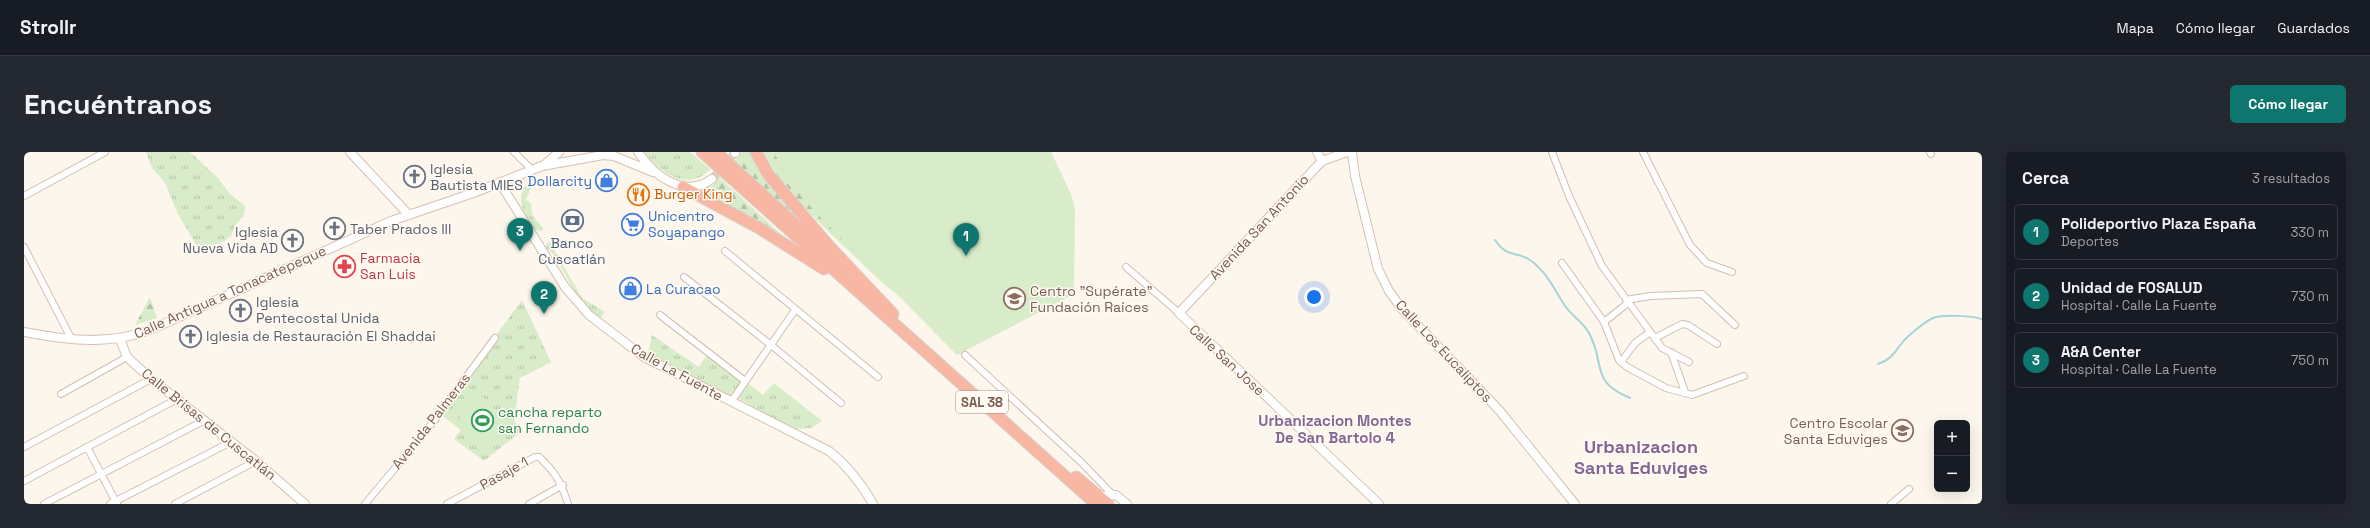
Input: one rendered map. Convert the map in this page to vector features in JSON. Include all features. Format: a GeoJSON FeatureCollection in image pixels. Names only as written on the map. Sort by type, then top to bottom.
{"type":"FeatureCollection","features":[{"type":"Feature","properties":{"kind":"highway","name":"SAL 38"},"geometry":{"type":"LineString","coordinates":[[702,152],[869,301],[1098,500],[1110,499]]}},
{"type":"Feature","properties":{"kind":"highway","name":"SAL 38"},"geometry":{"type":"LineString","coordinates":[[716,152],[1098,500]]}},
{"type":"Feature","properties":{"kind":"highway"},"geometry":{"type":"LineString","coordinates":[[756,152],[768,174],[832,250],[894,314]]}},
{"type":"Feature","properties":{"kind":"highway"},"geometry":{"type":"LineString","coordinates":[[683,187],[759,228],[811,259],[869,301]]}},
{"type":"Feature","properties":{"kind":"street"},"geometry":{"type":"LineString","coordinates":[[24,196],[105,152]]}},
{"type":"Feature","properties":{"kind":"street"},"geometry":{"type":"LineString","coordinates":[[350,152],[409,215]]}},
{"type":"Feature","properties":{"kind":"street"},"geometry":{"type":"LineString","coordinates":[[514,152],[532,170]]}},
{"type":"Feature","properties":{"kind":"street","name":"Calle Antigua a Tonacatepeque"},"geometry":{"type":"LineString","coordinates":[[542,166],[559,152]]}},
{"type":"Feature","properties":{"kind":"street"},"geometry":{"type":"LineString","coordinates":[[638,152],[653,172]]}},
{"type":"Feature","properties":{"kind":"street"},"geometry":{"type":"LineString","coordinates":[[1317,152],[1322,161]]}},
{"type":"Feature","properties":{"kind":"street","name":"Avenida San Antonio"},"geometry":{"type":"LineString","coordinates":[[1179,313],[1322,161],[1347,152]]}},
{"type":"Feature","properties":{"kind":"street","name":"Calle Los Eucaliptos"},"geometry":{"type":"LineString","coordinates":[[1352,152],[1355,176],[1378,269],[1388,291],[1402,309],[1499,410],[1575,504]]}},
{"type":"Feature","properties":{"kind":"street"},"geometry":{"type":"LineString","coordinates":[[1552,152],[1587,236],[1602,266],[1662,348],[1689,362]]}},
{"type":"Feature","properties":{"kind":"street"},"geometry":{"type":"LineString","coordinates":[[1643,152],[1690,245],[1707,263],[1732,272]]}},
{"type":"Feature","properties":{"kind":"street","name":"Calle Antigua a Tonacatepeque"},"geometry":{"type":"LineString","coordinates":[[24,332],[72,340],[120,339],[157,327],[349,239],[409,215],[500,183],[542,166],[603,155],[614,156],[653,172],[683,187]]}},
{"type":"Feature","properties":{"kind":"street"},"geometry":{"type":"LineString","coordinates":[[683,187],[702,186],[712,179]]}},
{"type":"Feature","properties":{"kind":"street","name":"Calle La Fuente"},"geometry":{"type":"LineString","coordinates":[[500,183],[565,287],[586,313],[644,357],[829,451],[850,471],[873,504]]}},
{"type":"Feature","properties":{"kind":"street"},"geometry":{"type":"LineString","coordinates":[[24,247],[72,340]]}},
{"type":"Feature","properties":{"kind":"street"},"geometry":{"type":"LineString","coordinates":[[725,251],[878,377]]}},
{"type":"Feature","properties":{"kind":"street"},"geometry":{"type":"LineString","coordinates":[[1562,263],[1604,322],[1621,362],[1666,388],[1692,395],[1744,376]]}},
{"type":"Feature","properties":{"kind":"street","name":"Calle San Jose"},"geometry":{"type":"LineString","coordinates":[[1126,267],[1179,313],[1379,504]]}},
{"type":"Feature","properties":{"kind":"street"},"geometry":{"type":"LineString","coordinates":[[684,277],[771,345],[841,403]]}},
{"type":"Feature","properties":{"kind":"street"},"geometry":{"type":"LineString","coordinates":[[1604,322],[1627,301],[1650,296],[1702,294],[1735,325]]}},
{"type":"Feature","properties":{"kind":"street"},"geometry":{"type":"LineString","coordinates":[[731,402],[795,310]]}},
{"type":"Feature","properties":{"kind":"street"},"geometry":{"type":"LineString","coordinates":[[660,315],[745,381]]}},
{"type":"Feature","properties":{"kind":"street"},"geometry":{"type":"LineString","coordinates":[[1655,338],[1682,324],[1688,325],[1717,344]]}},
{"type":"Feature","properties":{"kind":"street"},"geometry":{"type":"LineString","coordinates":[[1621,362],[1634,343],[1650,332]]}},
{"type":"Feature","properties":{"kind":"street","name":"Avenida Palmeras"},"geometry":{"type":"LineString","coordinates":[[365,504],[427,430],[495,338]]}},
{"type":"Feature","properties":{"kind":"street","name":"Calle Brisas de Cuscatlán"},"geometry":{"type":"LineString","coordinates":[[120,339],[127,357],[151,379],[256,461],[305,504]]}},
{"type":"Feature","properties":{"kind":"street"},"geometry":{"type":"LineString","coordinates":[[1671,352],[1685,392]]}},
{"type":"Feature","properties":{"kind":"street"},"geometry":{"type":"LineString","coordinates":[[965,355],[1081,462],[1110,499],[1116,495],[1127,504]]}},
{"type":"Feature","properties":{"kind":"street"},"geometry":{"type":"LineString","coordinates":[[60,394],[127,357]]}},
{"type":"Feature","properties":{"kind":"street"},"geometry":{"type":"LineString","coordinates":[[24,447],[151,379]]}},
{"type":"Feature","properties":{"kind":"street"},"geometry":{"type":"LineString","coordinates":[[24,481],[177,399]]}},
{"type":"Feature","properties":{"kind":"street"},"geometry":{"type":"LineString","coordinates":[[44,504],[205,420]]}},
{"type":"Feature","properties":{"kind":"street"},"geometry":{"type":"LineString","coordinates":[[87,447],[114,503],[231,442]]}},
{"type":"Feature","properties":{"kind":"street","name":"Pasaje 1"},"geometry":{"type":"LineString","coordinates":[[448,504],[535,457],[539,457],[563,485]]}},
{"type":"Feature","properties":{"kind":"street"},"geometry":{"type":"LineString","coordinates":[[175,504],[256,461]]}},
{"type":"Feature","properties":{"kind":"street"},"geometry":{"type":"LineString","coordinates":[[529,504],[563,485],[568,504]]}},
{"type":"Feature","properties":{"kind":"street"},"geometry":{"type":"LineString","coordinates":[[1891,504],[1909,489]]}},
{"type":"Feature","properties":{"kind":"green space"},"geometry":{"type":"Polygon","coordinates":[[[146,152],[190,152],[218,178],[230,194],[245,206],[244,215],[235,226],[231,236],[223,242],[199,250],[177,212],[165,183],[152,168],[146,152]]]}},
{"type":"Feature","properties":{"kind":"green space"},"geometry":{"type":"Polygon","coordinates":[[[643,152],[690,152],[710,169],[701,176],[692,180],[683,180],[665,172],[643,152]]]}},
{"type":"Feature","properties":{"kind":"green space"},"geometry":{"type":"Polygon","coordinates":[[[741,152],[751,152],[765,178],[816,236],[733,163],[741,152]]]}},
{"type":"Feature","properties":{"kind":"green space"},"geometry":{"type":"Polygon","coordinates":[[[764,152],[789,152],[914,283],[894,292],[882,282],[802,205],[780,179],[764,152]]]}},
{"type":"Feature","properties":{"kind":"green space"},"geometry":{"type":"Polygon","coordinates":[[[774,152],[1051,152],[1071,194],[1075,210],[1074,294],[957,355],[814,211],[784,172],[774,152]]]}},
{"type":"Feature","properties":{"kind":"green space"},"geometry":{"type":"Polygon","coordinates":[[[719,177],[796,248],[758,221],[699,191],[713,185],[719,177]]]}},
{"type":"Feature","properties":{"kind":"green space"},"geometry":{"type":"Polygon","coordinates":[[[528,183],[532,186],[526,200],[531,203],[532,215],[543,228],[542,231],[535,230],[522,207],[522,195],[528,183]]]}},
{"type":"Feature","properties":{"kind":"green space"},"geometry":{"type":"Polygon","coordinates":[[[549,241],[582,298],[605,312],[601,317],[594,314],[587,308],[580,299],[557,260],[545,247],[549,241]]]}},
{"type":"Feature","properties":{"kind":"green space"},"geometry":{"type":"Polygon","coordinates":[[[150,297],[157,318],[135,325],[150,297]]]}},
{"type":"Feature","properties":{"kind":"green space"},"geometry":{"type":"Polygon","coordinates":[[[522,300],[551,362],[520,378],[514,421],[523,430],[484,461],[454,439],[461,430],[439,413],[522,300]]]}},
{"type":"Feature","properties":{"kind":"green space"},"geometry":{"type":"Polygon","coordinates":[[[652,335],[699,367],[708,353],[743,380],[731,396],[723,394],[648,353],[652,335]]]}},
{"type":"Feature","properties":{"kind":"green space"},"geometry":{"type":"Polygon","coordinates":[[[746,382],[763,395],[774,383],[822,421],[811,428],[794,429],[736,397],[746,382]]]}},
{"type":"Feature","properties":{"kind":"green space","name":"cancha reparto san Fernando"},"geometry":{"type":"Polygon","coordinates":[[[478,392],[508,425],[486,446],[456,414],[478,392]]]}},
{"type":"Feature","properties":{"kind":"waterway"},"geometry":{"type":"LineString","coordinates":[[1495,240],[1504,250],[1525,257],[1541,270],[1550,281],[1565,306],[1589,333],[1594,344],[1603,378],[1617,392],[1630,398]]}},
{"type":"Feature","properties":{"kind":"waterway"},"geometry":{"type":"LineString","coordinates":[[1878,364],[1889,358],[1921,325],[1933,318],[1958,316],[1982,319]]}},
{"type":"Feature","properties":{"kind":"tunnel"},"geometry":{"type":"LineString","coordinates":[[712,179],[735,153]]}},
{"type":"Feature","properties":{"kind":"place","name":"Iglesia Bautista MIES"},"geometry":{"type":"Point","coordinates":[414,177]}},
{"type":"Feature","properties":{"kind":"place","name":"Dollarcity"},"geometry":{"type":"Point","coordinates":[607,181]}},
{"type":"Feature","properties":{"kind":"place","name":"Burger King"},"geometry":{"type":"Point","coordinates":[638,194]}},
{"type":"Feature","properties":{"kind":"place","name":"Banco Cuscatlán"},"geometry":{"type":"Point","coordinates":[572,221]}},
{"type":"Feature","properties":{"kind":"place","name":"Unicentro Soyapango"},"geometry":{"type":"Point","coordinates":[632,224]}},
{"type":"Feature","properties":{"kind":"place","name":"Taber Prados III"},"geometry":{"type":"Point","coordinates":[335,229]}},
{"type":"Feature","properties":{"kind":"place","name":"Iglesia Nueva Vida AD"},"geometry":{"type":"Point","coordinates":[293,240]}},
{"type":"Feature","properties":{"kind":"place","name":"A&A Center"},"geometry":{"type":"Point","coordinates":[520,251]}},
{"type":"Feature","properties":{"kind":"place","name":"Polideportivo Plaza España"},"geometry":{"type":"Point","coordinates":[966,256]}},
{"type":"Feature","properties":{"kind":"place","name":"Farmacia San Luis"},"geometry":{"type":"Point","coordinates":[344,266]}},
{"type":"Feature","properties":{"kind":"place","name":"La Curacao"},"geometry":{"type":"Point","coordinates":[630,289]}},
{"type":"Feature","properties":{"kind":"place","name":"Centro \"Supérate\" Fundación Raíces"},"geometry":{"type":"Point","coordinates":[1015,299]}},
{"type":"Feature","properties":{"kind":"place","name":"Iglesia Pentecostal Unida"},"geometry":{"type":"Point","coordinates":[241,310]}},
{"type":"Feature","properties":{"kind":"place","name":"Unidad de FOSALUD"},"geometry":{"type":"Point","coordinates":[544,314]}},
{"type":"Feature","properties":{"kind":"place","name":"Iglesia de Restauración El Shaddai"},"geometry":{"type":"Point","coordinates":[191,336]}},
{"type":"Feature","properties":{"kind":"place","name":"cancha reparto san Fernando"},"geometry":{"type":"Point","coordinates":[482,420]}},
{"type":"Feature","properties":{"kind":"place","name":"Centro Escolar Santa Eduviges"},"geometry":{"type":"Point","coordinates":[1903,431]}},
{"type":"Feature","properties":{"kind":"district","name":"Urbanizacion Montes De San Bartolo 4"},"geometry":{"type":"Point","coordinates":[1335,430]}},
{"type":"Feature","properties":{"kind":"district","name":"Urbanizacion Santa Eduviges"},"geometry":{"type":"Point","coordinates":[1641,457]}}]}
